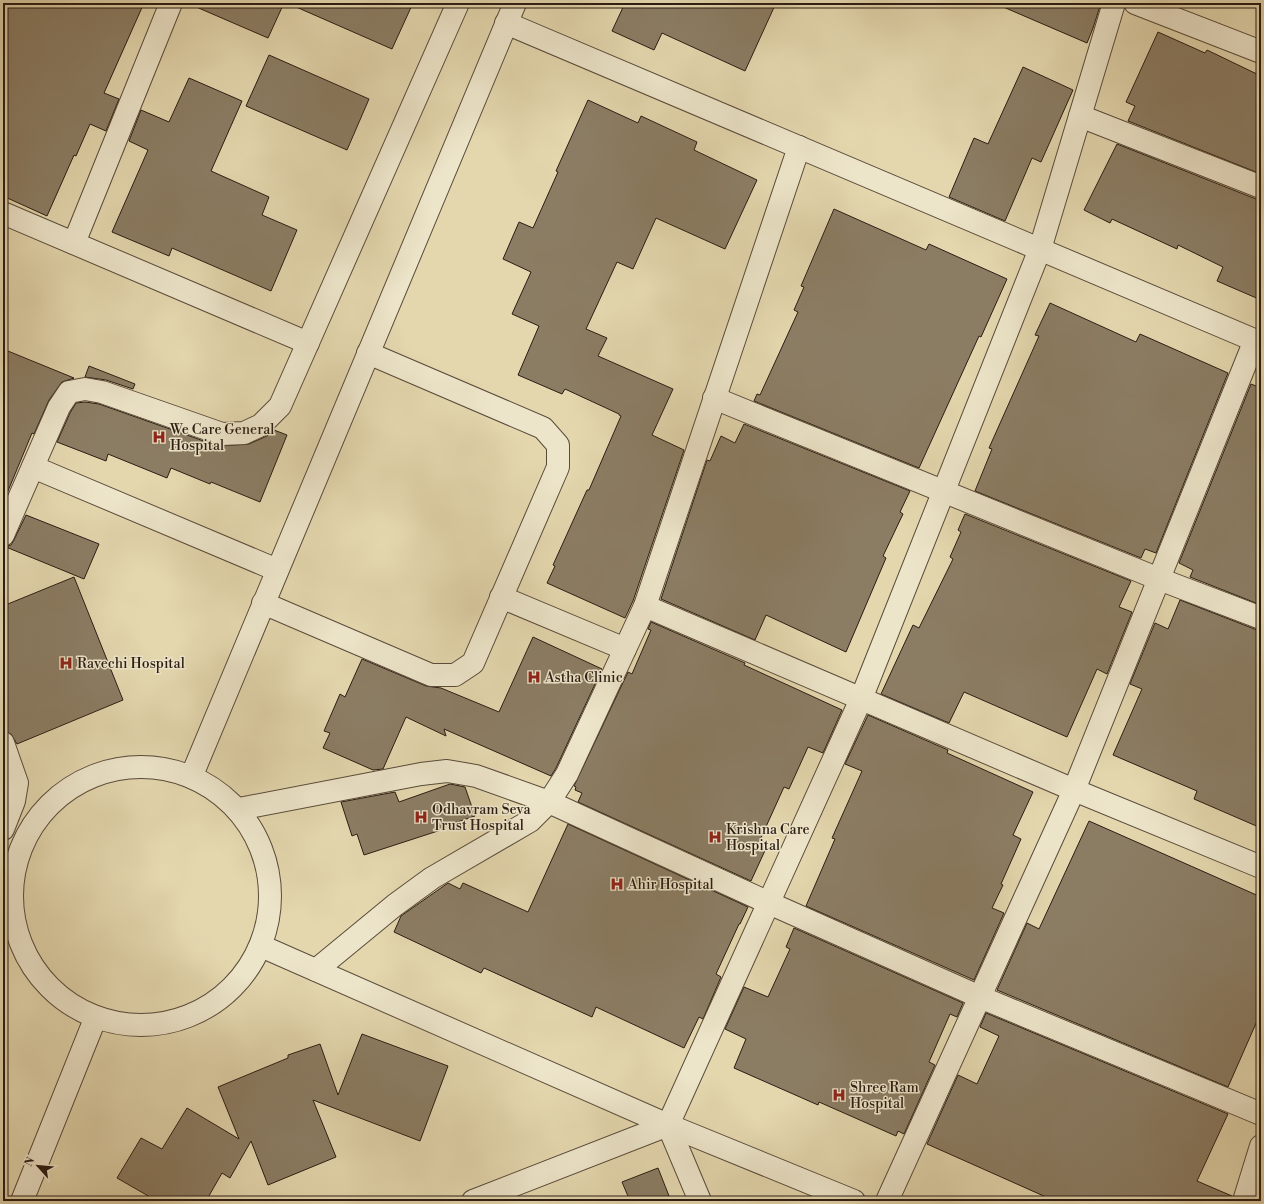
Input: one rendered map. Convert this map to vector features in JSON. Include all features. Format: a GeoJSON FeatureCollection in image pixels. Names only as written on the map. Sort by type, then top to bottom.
{"type":"FeatureCollection","features":[{"type":"Feature","properties":{"kind":"street"},"geometry":{"type":"LineString","coordinates":[[74,243],[171,3]]}},
{"type":"Feature","properties":{"kind":"street"},"geometry":{"type":"LineString","coordinates":[[3,535],[59,406],[69,392],[85,389],[102,392],[222,434],[244,434],[261,425],[280,406],[458,3]]}},
{"type":"Feature","properties":{"kind":"street"},"geometry":{"type":"LineString","coordinates":[[473,1201],[668,1125],[861,699],[944,492],[1040,249],[1114,3]]}},
{"type":"Feature","properties":{"kind":"street"},"geometry":{"type":"LineString","coordinates":[[1135,3],[1261,52]]}},
{"type":"Feature","properties":{"kind":"street"},"geometry":{"type":"LineString","coordinates":[[192,775],[368,353],[508,10],[799,147],[1258,341],[1159,579],[1074,790],[888,1201]]}},
{"type":"Feature","properties":{"kind":"street"},"geometry":{"type":"LineString","coordinates":[[1080,116],[1261,187]]}},
{"type":"Feature","properties":{"kind":"street"},"geometry":{"type":"LineString","coordinates":[[316,970],[395,905],[432,878],[530,821],[549,802],[567,774],[645,606],[799,147]]}},
{"type":"Feature","properties":{"kind":"street"},"geometry":{"type":"LineString","coordinates":[[3,213],[308,344]]}},
{"type":"Feature","properties":{"kind":"street"},"geometry":{"type":"LineString","coordinates":[[263,603],[431,675],[455,675],[473,663],[558,467],[558,445],[543,428],[368,353]]}},
{"type":"Feature","properties":{"kind":"street"},"geometry":{"type":"LineString","coordinates":[[714,398],[1159,579],[1261,618]]}},
{"type":"Feature","properties":{"kind":"street"},"geometry":{"type":"LineString","coordinates":[[33,467],[278,570]]}},
{"type":"Feature","properties":{"kind":"street"},"geometry":{"type":"LineString","coordinates":[[501,597],[625,649]]}},
{"type":"Feature","properties":{"kind":"street"},"geometry":{"type":"LineString","coordinates":[[645,606],[1074,790],[1261,867]]}},
{"type":"Feature","properties":{"kind":"street"},"geometry":{"type":"LineString","coordinates":[[3,743],[17,783],[14,801],[3,829]]}},
{"type":"Feature","properties":{"kind":"street"},"geometry":{"type":"LineString","coordinates":[[128,766],[192,775],[239,809],[262,846],[271,902],[261,946],[232,988],[189,1017],[131,1026],[95,1019],[43,982],[20,945],[11,897],[12,842],[42,811],[92,775],[128,766]]}},
{"type":"Feature","properties":{"kind":"street"},"geometry":{"type":"LineString","coordinates":[[239,809],[421,774],[447,771],[476,776],[549,802],[769,903],[980,997],[1261,1114]]}},
{"type":"Feature","properties":{"kind":"street"},"geometry":{"type":"LineString","coordinates":[[261,946],[668,1125],[854,1201]]}},
{"type":"Feature","properties":{"kind":"street"},"geometry":{"type":"LineString","coordinates":[[22,1201],[95,1019]]}},
{"type":"Feature","properties":{"kind":"street"},"geometry":{"type":"LineString","coordinates":[[668,1125],[700,1201]]}},
{"type":"Feature","properties":{"kind":"street"},"geometry":{"type":"LineString","coordinates":[[1244,1201],[1261,1146]]}},
{"type":"Feature","properties":{"kind":"building"},"geometry":{"type":"Polygon","coordinates":[[[3,3],[144,3],[104,93],[119,99],[106,131],[90,124],[76,156],[74,155],[47,216],[3,196],[3,3]]]}},
{"type":"Feature","properties":{"kind":"building"},"geometry":{"type":"Polygon","coordinates":[[[187,3],[284,3],[268,38],[187,3]]]}},
{"type":"Feature","properties":{"kind":"building"},"geometry":{"type":"Polygon","coordinates":[[[287,3],[413,3],[392,49],[287,3]]]}},
{"type":"Feature","properties":{"kind":"building"},"geometry":{"type":"Polygon","coordinates":[[[625,3],[776,3],[745,71],[662,33],[654,50],[612,31],[625,3]]]}},
{"type":"Feature","properties":{"kind":"building"},"geometry":{"type":"Polygon","coordinates":[[[994,3],[1101,3],[1087,43],[994,3]]]}},
{"type":"Feature","properties":{"kind":"building"},"geometry":{"type":"Polygon","coordinates":[[[1158,32],[1205,53],[1207,50],[1261,76],[1261,174],[1128,121],[1135,106],[1126,102],[1158,32]]]}},
{"type":"Feature","properties":{"kind":"building"},"geometry":{"type":"Polygon","coordinates":[[[269,55],[369,99],[347,150],[246,106],[269,55]]]}},
{"type":"Feature","properties":{"kind":"building"},"geometry":{"type":"Polygon","coordinates":[[[1023,67],[1073,90],[1041,162],[1032,158],[1005,221],[949,197],[974,138],[988,144],[1023,67]]]}},
{"type":"Feature","properties":{"kind":"building"},"geometry":{"type":"Polygon","coordinates":[[[189,78],[242,101],[211,171],[269,197],[262,215],[297,230],[271,291],[172,248],[169,256],[112,232],[148,150],[129,141],[141,110],[169,122],[189,78]]]}},
{"type":"Feature","properties":{"kind":"building"},"geometry":{"type":"Polygon","coordinates":[[[588,100],[638,123],[641,116],[697,142],[694,150],[757,180],[725,249],[656,218],[633,269],[617,262],[586,329],[607,338],[598,356],[673,389],[652,435],[684,450],[633,601],[625,618],[547,583],[555,566],[553,565],[587,490],[589,490],[621,416],[565,389],[562,394],[518,375],[539,326],[512,314],[531,272],[503,259],[519,222],[533,228],[558,172],[556,171],[588,100]]]}},
{"type":"Feature","properties":{"kind":"building"},"geometry":{"type":"Polygon","coordinates":[[[1117,144],[1256,199],[1261,199],[1261,300],[1217,281],[1223,267],[1178,245],[1177,249],[1112,219],[1110,223],[1084,210],[1117,144]]]}},
{"type":"Feature","properties":{"kind":"building"},"geometry":{"type":"Polygon","coordinates":[[[834,209],[926,250],[929,244],[1007,279],[981,337],[979,336],[919,468],[754,401],[757,394],[760,395],[798,312],[794,310],[804,287],[801,286],[834,209]]]}},
{"type":"Feature","properties":{"kind":"building"},"geometry":{"type":"Polygon","coordinates":[[[1050,303],[1136,342],[1140,334],[1228,373],[1156,553],[1145,549],[1141,558],[975,491],[992,449],[989,448],[1039,336],[1035,335],[1050,303]]]}},
{"type":"Feature","properties":{"kind":"building"},"geometry":{"type":"Polygon","coordinates":[[[3,349],[74,378],[62,382],[49,400],[34,434],[32,433],[3,503],[3,349]]]}},
{"type":"Feature","properties":{"kind":"building"},"geometry":{"type":"Polygon","coordinates":[[[89,366],[135,384],[133,389],[106,380],[85,377],[89,366]]]}},
{"type":"Feature","properties":{"kind":"building"},"geometry":{"type":"Polygon","coordinates":[[[1251,384],[1261,388],[1261,605],[1190,577],[1193,570],[1179,563],[1251,384]]]}},
{"type":"Feature","properties":{"kind":"building"},"geometry":{"type":"Polygon","coordinates":[[[85,402],[99,404],[218,446],[249,444],[267,436],[274,430],[287,435],[260,502],[171,468],[167,478],[108,454],[106,461],[57,442],[76,403],[85,402]]]}},
{"type":"Feature","properties":{"kind":"building"},"geometry":{"type":"Polygon","coordinates":[[[744,424],[910,491],[900,512],[903,514],[883,556],[886,558],[846,652],[766,615],[755,640],[661,599],[707,460],[710,461],[721,436],[735,443],[744,424]]]}},
{"type":"Feature","properties":{"kind":"building"},"geometry":{"type":"Polygon","coordinates":[[[965,514],[1131,581],[1119,607],[1132,612],[1107,674],[1097,669],[1067,737],[964,692],[949,723],[881,694],[913,625],[919,628],[953,559],[950,557],[961,532],[958,530],[965,514]]]}},
{"type":"Feature","properties":{"kind":"building"},"geometry":{"type":"Polygon","coordinates":[[[26,515],[99,544],[84,579],[6,547],[11,545],[26,515]]]}},
{"type":"Feature","properties":{"kind":"building"},"geometry":{"type":"Polygon","coordinates":[[[74,577],[123,700],[17,744],[11,734],[3,731],[3,606],[74,577]]]}},
{"type":"Feature","properties":{"kind":"building"},"geometry":{"type":"Polygon","coordinates":[[[1180,600],[1257,630],[1261,630],[1261,828],[1194,799],[1197,791],[1113,755],[1142,689],[1130,684],[1155,623],[1168,629],[1180,600]]]}},
{"type":"Feature","properties":{"kind":"building"},"geometry":{"type":"Polygon","coordinates":[[[651,622],[745,663],[744,665],[842,710],[823,753],[808,747],[789,789],[784,787],[760,840],[768,844],[751,881],[578,802],[582,793],[575,790],[576,787],[574,786],[628,672],[632,674],[651,630],[648,629],[651,622]]]}},
{"type":"Feature","properties":{"kind":"building"},"geometry":{"type":"Polygon","coordinates":[[[533,637],[602,669],[551,776],[444,729],[446,736],[406,717],[383,769],[373,770],[323,748],[330,733],[324,731],[340,694],[345,697],[362,659],[426,686],[441,688],[499,712],[533,637]]]}},
{"type":"Feature","properties":{"kind":"building"},"geometry":{"type":"Polygon","coordinates":[[[868,715],[948,750],[947,753],[1033,792],[1013,835],[1021,839],[1001,884],[1003,885],[992,908],[1004,913],[974,980],[806,906],[835,839],[832,838],[862,771],[845,764],[868,715]]]}},
{"type":"Feature","properties":{"kind":"building"},"geometry":{"type":"Polygon","coordinates":[[[450,784],[465,787],[475,816],[443,827],[444,829],[364,855],[357,834],[352,836],[341,802],[395,792],[399,802],[450,784]]]}},
{"type":"Feature","properties":{"kind":"building"},"geometry":{"type":"Polygon","coordinates":[[[1089,821],[1261,897],[1261,1012],[1228,1087],[997,990],[1027,923],[1039,929],[1089,821]]]}},
{"type":"Feature","properties":{"kind":"building"},"geometry":{"type":"Polygon","coordinates":[[[568,824],[748,907],[716,974],[721,977],[703,1019],[699,1017],[684,1048],[596,1007],[592,1017],[484,968],[481,973],[394,932],[401,916],[448,883],[460,889],[463,883],[528,912],[568,824]]]}},
{"type":"Feature","properties":{"kind":"building"},"geometry":{"type":"Polygon","coordinates":[[[794,928],[963,1003],[957,1017],[950,1014],[929,1062],[935,1065],[904,1134],[898,1131],[896,1136],[819,1102],[818,1105],[734,1068],[746,1039],[725,1029],[744,987],[768,997],[790,949],[786,947],[794,928]]]}},
{"type":"Feature","properties":{"kind":"building"},"geometry":{"type":"Polygon","coordinates":[[[986,1013],[1228,1114],[1197,1181],[1232,1196],[1232,1201],[1055,1201],[927,1144],[958,1075],[977,1084],[999,1036],[980,1027],[986,1013]]]}},
{"type":"Feature","properties":{"kind":"building"},"geometry":{"type":"Polygon","coordinates":[[[362,1034],[448,1066],[420,1141],[313,1100],[336,1157],[268,1185],[251,1141],[230,1178],[222,1173],[206,1201],[157,1201],[117,1178],[141,1138],[162,1149],[187,1108],[239,1139],[218,1087],[288,1058],[288,1055],[320,1044],[338,1095],[362,1034]]]}},
{"type":"Feature","properties":{"kind":"building"},"geometry":{"type":"Polygon","coordinates":[[[658,1168],[671,1201],[630,1201],[622,1182],[658,1168]]]}},
{"type":"Feature","properties":{"kind":"place","name":"We Care General Hospital"},"geometry":{"type":"Point","coordinates":[159,437]}},
{"type":"Feature","properties":{"kind":"place","name":"Ravechi Hospital"},"geometry":{"type":"Point","coordinates":[66,663]}},
{"type":"Feature","properties":{"kind":"place","name":"Astha Clinic"},"geometry":{"type":"Point","coordinates":[534,677]}},
{"type":"Feature","properties":{"kind":"place","name":"Odhavram Seva Trust Hospital"},"geometry":{"type":"Point","coordinates":[421,817]}},
{"type":"Feature","properties":{"kind":"place","name":"Krishna Care Hospital"},"geometry":{"type":"Point","coordinates":[715,837]}},
{"type":"Feature","properties":{"kind":"place","name":"Ahir Hospital"},"geometry":{"type":"Point","coordinates":[617,884]}},
{"type":"Feature","properties":{"kind":"place","name":"Shree Ram Hospital"},"geometry":{"type":"Point","coordinates":[839,1095]}}]}
